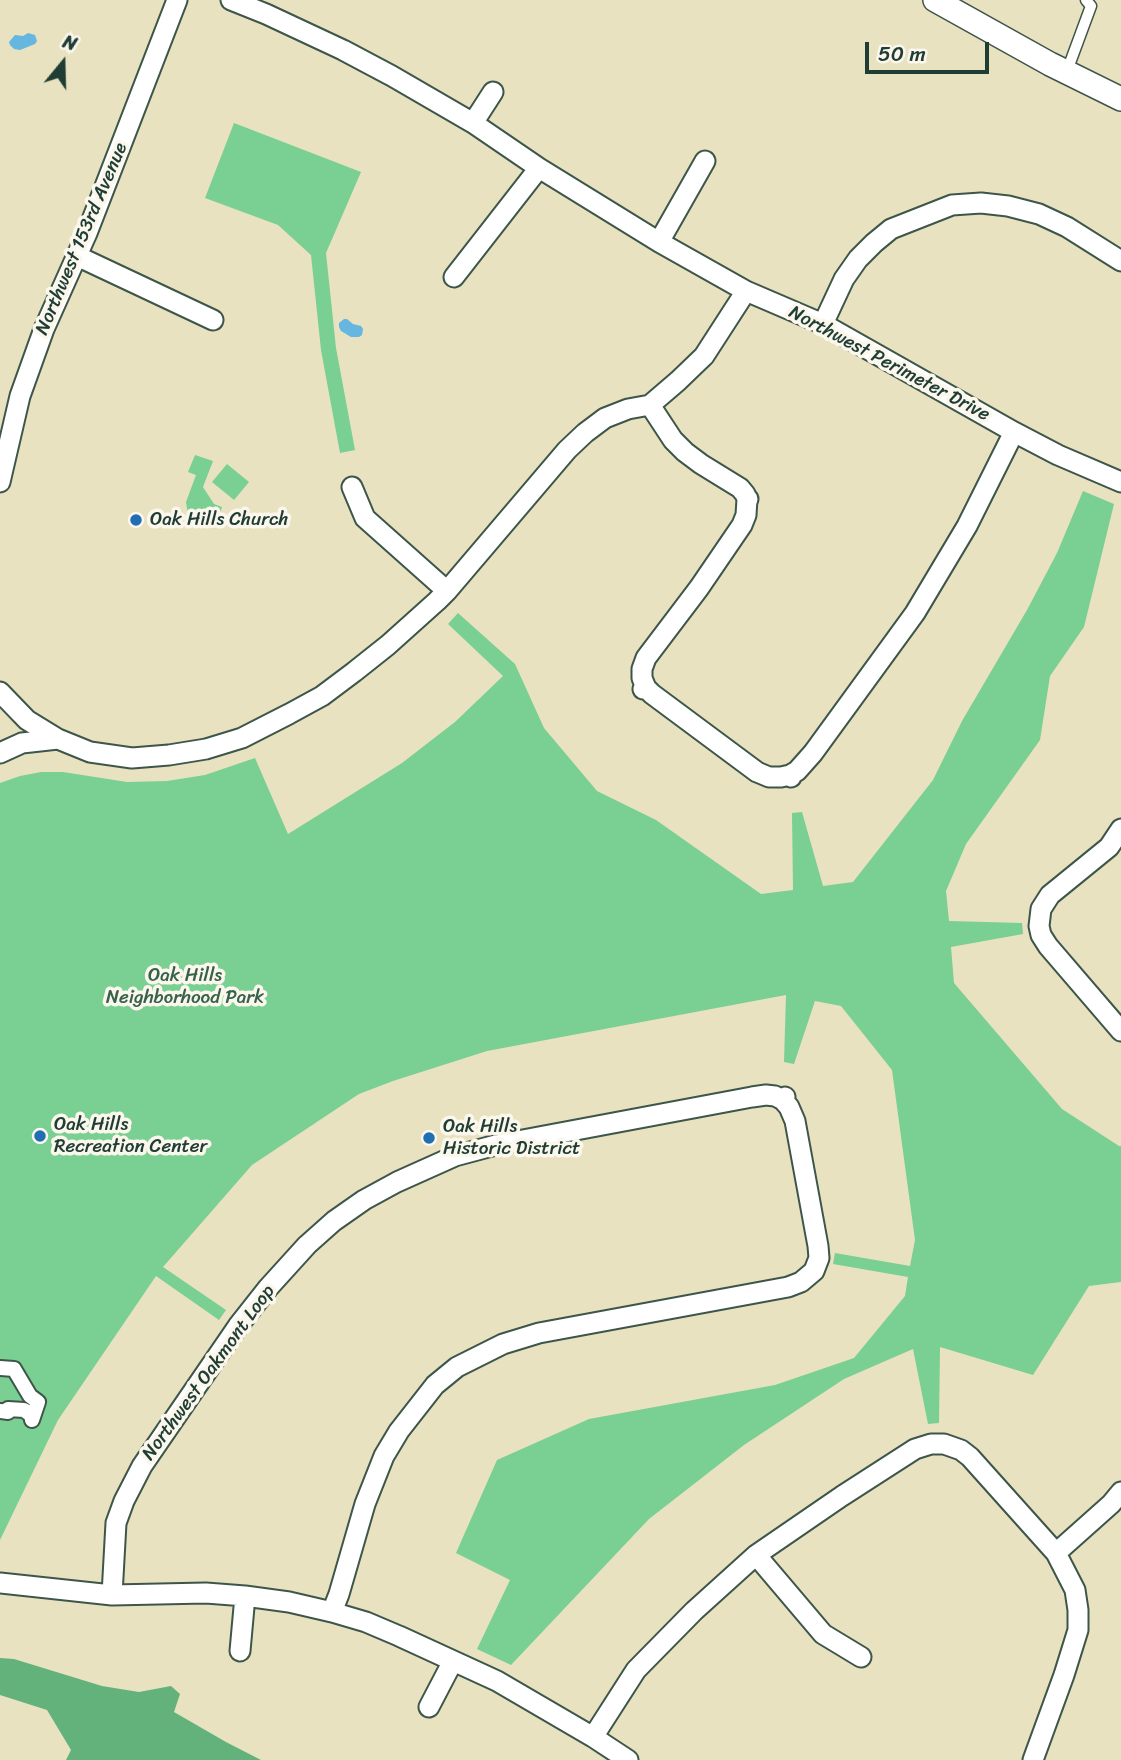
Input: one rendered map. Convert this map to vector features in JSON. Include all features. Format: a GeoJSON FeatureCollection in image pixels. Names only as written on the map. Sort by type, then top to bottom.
{"type":"FeatureCollection","features":[{"type":"Feature","properties":{"kind":"street","name":"Northwest 153rd Avenue"},"geometry":{"type":"LineString","coordinates":[[0,482],[20,396],[44,328],[88,233],[177,0]]}},
{"type":"Feature","properties":{"kind":"street","name":"Northwest Perimeter Drive"},"geometry":{"type":"LineString","coordinates":[[230,0],[266,13],[343,50],[421,92],[659,242],[746,291],[823,324],[1014,432],[1058,455],[1121,482]]}},
{"type":"Feature","properties":{"kind":"street"},"geometry":{"type":"LineString","coordinates":[[935,0],[1121,99]]}},
{"type":"Feature","properties":{"kind":"street"},"geometry":{"type":"LineString","coordinates":[[473,123],[494,92]]}},
{"type":"Feature","properties":{"kind":"street"},"geometry":{"type":"LineString","coordinates":[[659,242],[705,161]]}},
{"type":"Feature","properties":{"kind":"street"},"geometry":{"type":"LineString","coordinates":[[454,277],[539,168]]}},
{"type":"Feature","properties":{"kind":"street"},"geometry":{"type":"LineString","coordinates":[[823,324],[844,279],[874,243],[891,229],[952,205],[1008,205],[1039,214],[1067,227],[1121,261]]}},
{"type":"Feature","properties":{"kind":"street"},"geometry":{"type":"LineString","coordinates":[[77,256],[213,320]]}},
{"type":"Feature","properties":{"kind":"street"},"geometry":{"type":"LineString","coordinates":[[0,692],[27,720],[58,739],[90,752],[132,758],[206,749],[242,738],[322,696],[388,645],[447,591],[567,450],[585,433],[605,418],[628,409],[650,405],[704,356],[746,291]]}},
{"type":"Feature","properties":{"kind":"street"},"geometry":{"type":"LineString","coordinates":[[650,405],[679,446],[701,464],[740,488],[748,499],[742,525],[646,658],[642,669],[645,688],[757,772],[781,778],[791,776],[813,753],[915,613],[967,526],[1014,432]]}},
{"type":"Feature","properties":{"kind":"street"},"geometry":{"type":"LineString","coordinates":[[352,487],[365,518],[447,591]]}},
{"type":"Feature","properties":{"kind":"street"},"geometry":{"type":"LineString","coordinates":[[0,753],[22,743],[58,739]]}},
{"type":"Feature","properties":{"kind":"street"},"geometry":{"type":"LineString","coordinates":[[1121,830],[1109,847],[1051,895],[1041,909],[1039,926],[1048,946],[1121,1031]]}},
{"type":"Feature","properties":{"kind":"street","name":"Northwest Oakmont Loop"},"geometry":{"type":"LineString","coordinates":[[112,1595],[116,1523],[135,1478],[238,1326],[307,1245],[334,1222],[364,1200],[455,1156],[752,1097],[766,1095],[784,1098],[796,1121],[818,1246],[819,1258],[814,1271],[801,1282],[788,1287],[539,1333],[503,1345],[457,1367],[435,1385],[399,1431],[384,1456],[365,1504],[340,1594],[332,1612]]}},
{"type":"Feature","properties":{"kind":"street"},"geometry":{"type":"LineString","coordinates":[[0,1368],[14,1369],[30,1396],[38,1402],[32,1420],[31,1415],[24,1410],[0,1411]]}},
{"type":"Feature","properties":{"kind":"street"},"geometry":{"type":"LineString","coordinates":[[593,1737],[636,1670],[694,1611],[756,1555],[915,1449],[931,1444],[944,1444],[961,1450],[970,1457],[1056,1553],[1075,1590],[1078,1630],[1033,1760]]}},
{"type":"Feature","properties":{"kind":"street"},"geometry":{"type":"LineString","coordinates":[[1056,1553],[1121,1492]]}},
{"type":"Feature","properties":{"kind":"street"},"geometry":{"type":"LineString","coordinates":[[756,1555],[823,1634],[861,1657]]}},
{"type":"Feature","properties":{"kind":"street"},"geometry":{"type":"LineString","coordinates":[[0,1583],[112,1595],[206,1593],[245,1596],[332,1612],[366,1622],[498,1681],[628,1760]]}},
{"type":"Feature","properties":{"kind":"street"},"geometry":{"type":"LineString","coordinates":[[240,1651],[245,1596]]}},
{"type":"Feature","properties":{"kind":"street"},"geometry":{"type":"LineString","coordinates":[[429,1707],[453,1661]]}},
{"type":"Feature","properties":{"kind":"lane"},"geometry":{"type":"LineString","coordinates":[[1067,71],[1091,6],[1086,0]]}},
{"type":"Feature","properties":{"kind":"green space"},"geometry":{"type":"Polygon","coordinates":[[[234,123],[361,172],[326,253],[336,348],[355,450],[340,453],[321,350],[311,255],[278,225],[205,198],[234,123]]]}},
{"type":"Feature","properties":{"kind":"green space"},"geometry":{"type":"Polygon","coordinates":[[[195,455],[213,461],[203,487],[214,504],[222,507],[214,529],[189,521],[186,502],[196,475],[188,472],[195,455]]]}},
{"type":"Feature","properties":{"kind":"green space"},"geometry":{"type":"Polygon","coordinates":[[[227,464],[249,482],[234,500],[212,482],[227,464]]]}},
{"type":"Feature","properties":{"kind":"green space","name":"Oak Hills Neighborhood Park"},"geometry":{"type":"Polygon","coordinates":[[[1083,491],[1114,504],[1084,627],[1050,676],[1040,740],[966,844],[946,891],[949,921],[1022,923],[1023,934],[951,947],[954,983],[1062,1109],[1121,1146],[1121,1282],[1089,1286],[1033,1375],[940,1347],[939,1423],[928,1424],[913,1349],[844,1379],[744,1445],[649,1519],[511,1665],[477,1649],[510,1580],[456,1553],[497,1460],[589,1419],[775,1385],[854,1358],[905,1296],[908,1277],[833,1264],[835,1253],[910,1266],[915,1240],[892,1070],[841,1006],[815,1001],[794,1064],[784,1062],[786,995],[487,1051],[359,1094],[252,1165],[163,1267],[226,1310],[219,1320],[156,1276],[58,1420],[0,1540],[0,783],[41,772],[63,772],[127,782],[167,781],[205,775],[255,758],[288,834],[402,763],[455,722],[503,676],[448,624],[458,613],[515,664],[544,728],[597,791],[656,820],[761,894],[793,890],[792,813],[802,812],[823,886],[853,882],[933,780],[962,721],[1057,553],[1083,491]]]}},
{"type":"Feature","properties":{"kind":"green space"},"geometry":{"type":"Polygon","coordinates":[[[0,1658],[14,1659],[102,1686],[139,1692],[171,1686],[180,1694],[174,1712],[261,1760],[66,1760],[71,1750],[47,1710],[0,1695],[0,1658]]]}},
{"type":"Feature","properties":{"kind":"water"},"geometry":{"type":"Polygon","coordinates":[[[28,33],[35,35],[35,44],[20,50],[10,45],[9,42],[15,35],[23,36],[28,33]]]}},
{"type":"Feature","properties":{"kind":"water"},"geometry":{"type":"Polygon","coordinates":[[[344,319],[361,326],[362,335],[351,337],[341,331],[339,323],[344,319]]]}},
{"type":"Feature","properties":{"kind":"place","name":"Oak Hills Church"},"geometry":{"type":"Point","coordinates":[136,520]}},
{"type":"Feature","properties":{"kind":"place","name":"Oak Hills Recreation Center"},"geometry":{"type":"Point","coordinates":[40,1136]}},
{"type":"Feature","properties":{"kind":"place","name":"Oak Hills Historic District"},"geometry":{"type":"Point","coordinates":[429,1138]}}]}
